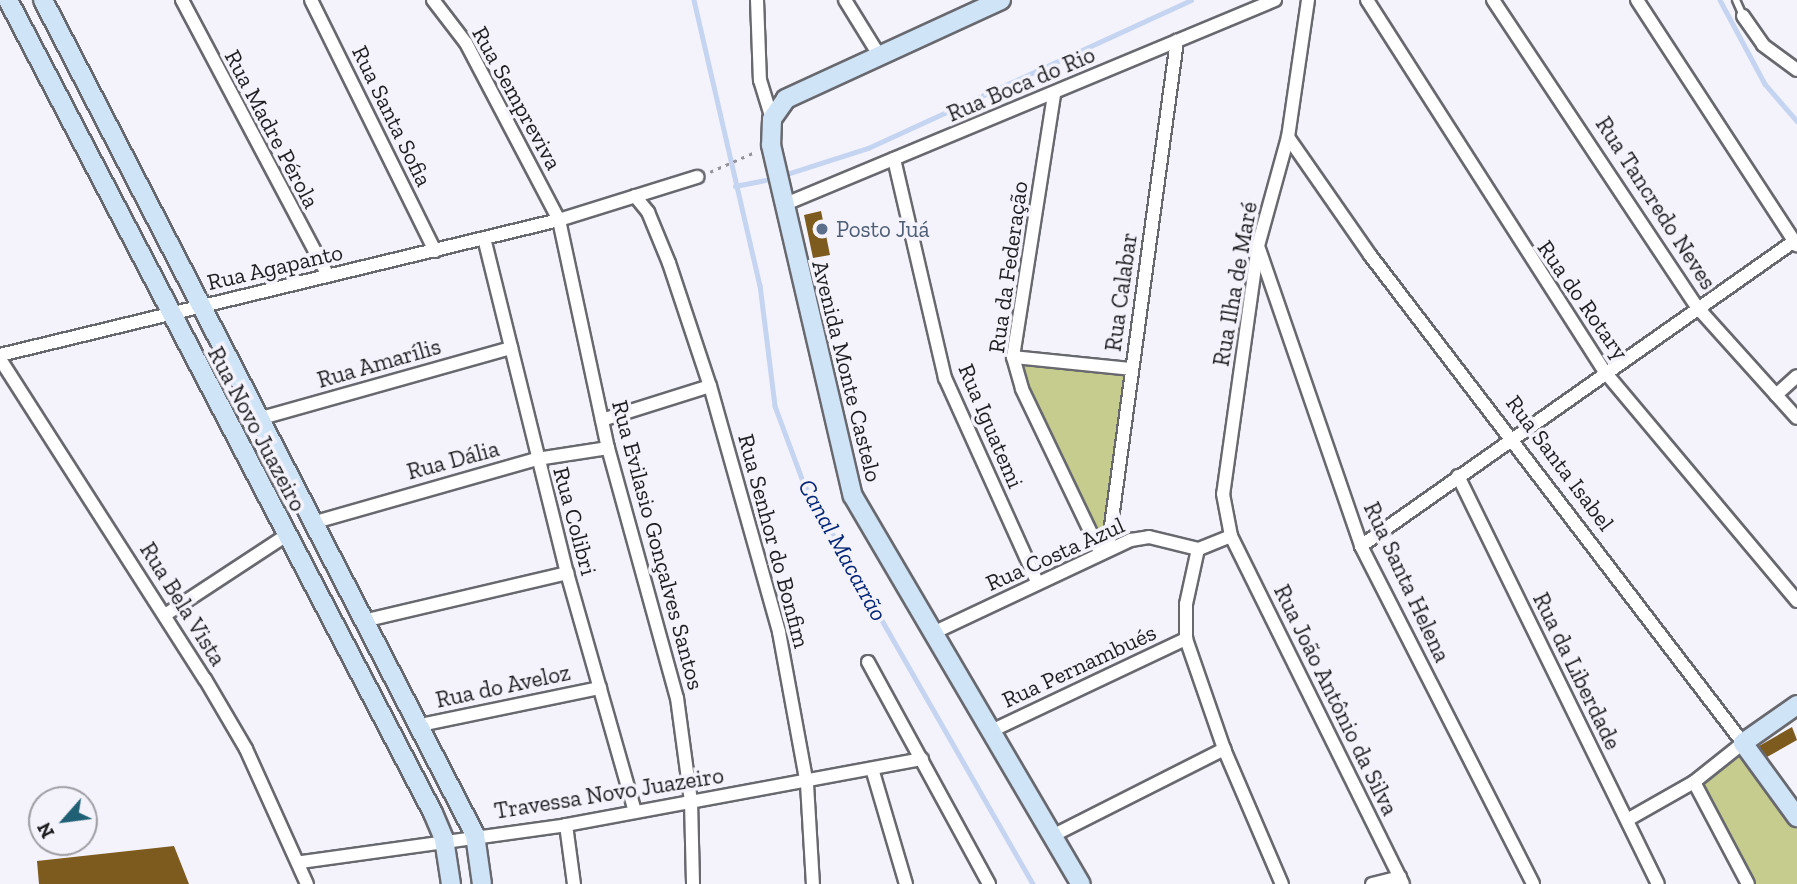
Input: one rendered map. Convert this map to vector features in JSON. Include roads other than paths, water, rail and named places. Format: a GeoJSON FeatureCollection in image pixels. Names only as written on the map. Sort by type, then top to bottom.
{"type":"FeatureCollection","features":[{"type":"Feature","properties":{"kind":"street","name":"Rua Novo Juazeiro"},"geometry":{"type":"LineString","coordinates":[[8,0],[167,312],[444,839],[451,884]]}},
{"type":"Feature","properties":{"kind":"street","name":"Rua Novo Juazeiro"},"geometry":{"type":"LineString","coordinates":[[43,0],[416,726],[475,835],[482,884]]}},
{"type":"Feature","properties":{"kind":"street","name":"Rua Madre Pérola"},"geometry":{"type":"LineString","coordinates":[[182,0],[328,276]]}},
{"type":"Feature","properties":{"kind":"street","name":"Rua Santa Sofia"},"geometry":{"type":"LineString","coordinates":[[310,0],[435,251]]}},
{"type":"Feature","properties":{"kind":"street","name":"Rua Sempreviva"},"geometry":{"type":"LineString","coordinates":[[433,0],[466,44],[559,220]]}},
{"type":"Feature","properties":{"kind":"street"},"geometry":{"type":"LineString","coordinates":[[757,0],[760,80],[772,119]]}},
{"type":"Feature","properties":{"kind":"street"},"geometry":{"type":"LineString","coordinates":[[845,0],[879,55]]}},
{"type":"Feature","properties":{"kind":"street","name":"Rua Boca do Rio"},"geometry":{"type":"LineString","coordinates":[[781,196],[894,159],[1054,95],[1275,0]]}},
{"type":"Feature","properties":{"kind":"street","name":"Rua Ilha de Maré"},"geometry":{"type":"LineString","coordinates":[[1231,536],[1223,494],[1258,246],[1288,137],[1308,0]]}},
{"type":"Feature","properties":{"kind":"street","name":"Rua do Rotary"},"geometry":{"type":"LineString","coordinates":[[1367,0],[1605,372],[1797,601]]}},
{"type":"Feature","properties":{"kind":"street","name":"Rua Tancredo Neves"},"geometry":{"type":"LineString","coordinates":[[1493,0],[1697,307],[1797,418]]}},
{"type":"Feature","properties":{"kind":"street"},"geometry":{"type":"LineString","coordinates":[[1361,546],[1697,307],[1795,244],[1637,0]]}},
{"type":"Feature","properties":{"kind":"street"},"geometry":{"type":"LineString","coordinates":[[772,119],[786,99],[990,2]]}},
{"type":"Feature","properties":{"kind":"street"},"geometry":{"type":"LineString","coordinates":[[1743,16],[1763,45],[1797,70]]}},
{"type":"Feature","properties":{"kind":"street","name":"Rua Calabar"},"geometry":{"type":"LineString","coordinates":[[1104,550],[1177,41]]}},
{"type":"Feature","properties":{"kind":"street","name":"Rua da Federação"},"geometry":{"type":"LineString","coordinates":[[1054,95],[1013,357],[1022,389],[1104,550]]}},
{"type":"Feature","properties":{"kind":"street","name":"Avenida Monte Castelo"},"geometry":{"type":"LineString","coordinates":[[772,119],[774,166],[853,496],[1080,882]]}},
{"type":"Feature","properties":{"kind":"street","name":"Rua Santa Isabel"},"geometry":{"type":"LineString","coordinates":[[1288,137],[1510,439],[1744,743],[1797,817]]}},
{"type":"Feature","properties":{"kind":"street","name":"Rua Iguatemi"},"geometry":{"type":"LineString","coordinates":[[894,159],[945,378],[1037,582]]}},
{"type":"Feature","properties":{"kind":"street","name":"Rua Agapanto"},"geometry":{"type":"LineString","coordinates":[[0,357],[167,312],[559,220],[697,177]]}},
{"type":"Feature","properties":{"kind":"street","name":"Rua Senhor do Bonfim"},"geometry":{"type":"LineString","coordinates":[[635,196],[651,220],[710,386],[779,632],[807,784],[813,884]]}},
{"type":"Feature","properties":{"kind":"street","name":"Rua Evilasio Gonçalves Santos"},"geometry":{"type":"LineString","coordinates":[[559,220],[608,447],[677,698],[691,801],[693,884]]}},
{"type":"Feature","properties":{"kind":"street","name":"Rua Colibri"},"geometry":{"type":"LineString","coordinates":[[484,239],[567,573],[635,811]]}},
{"type":"Feature","properties":{"kind":"street","name":"Rua Santa Helena"},"geometry":{"type":"LineString","coordinates":[[1258,246],[1361,546],[1533,884]]}},
{"type":"Feature","properties":{"kind":"street","name":"Rua Amarílis"},"geometry":{"type":"LineString","coordinates":[[258,419],[511,348]]}},
{"type":"Feature","properties":{"kind":"street","name":"Rua Bela Vista"},"geometry":{"type":"LineString","coordinates":[[0,357],[165,615],[246,749],[301,862],[307,884]]}},
{"type":"Feature","properties":{"kind":"street"},"geometry":{"type":"LineString","coordinates":[[1013,357],[1131,369]]}},
{"type":"Feature","properties":{"kind":"street"},"geometry":{"type":"LineString","coordinates":[[1776,395],[1797,376]]}},
{"type":"Feature","properties":{"kind":"street"},"geometry":{"type":"LineString","coordinates":[[602,420],[710,386]]}},
{"type":"Feature","properties":{"kind":"street","name":"Rua Dália"},"geometry":{"type":"LineString","coordinates":[[312,523],[537,459],[608,447]]}},
{"type":"Feature","properties":{"kind":"street","name":"Rua da Liberdade"},"geometry":{"type":"LineString","coordinates":[[1458,476],[1658,884]]}},
{"type":"Feature","properties":{"kind":"street"},"geometry":{"type":"LineString","coordinates":[[165,615],[286,536]]}},
{"type":"Feature","properties":{"kind":"street"},"geometry":{"type":"LineString","coordinates":[[1231,536],[1198,549],[1186,604],[1185,639],[1224,749],[1282,884]]}},
{"type":"Feature","properties":{"kind":"street","name":"Rua João Antônio da Silva"},"geometry":{"type":"LineString","coordinates":[[1231,536],[1401,881]]}},
{"type":"Feature","properties":{"kind":"street","name":"Rua Costa Azul"},"geometry":{"type":"LineString","coordinates":[[933,633],[1104,550],[1149,537],[1198,549]]}},
{"type":"Feature","properties":{"kind":"street"},"geometry":{"type":"LineString","coordinates":[[363,621],[567,573]]}},
{"type":"Feature","properties":{"kind":"street","name":"Rua Pernambués"},"geometry":{"type":"LineString","coordinates":[[991,731],[1185,639]]}},
{"type":"Feature","properties":{"kind":"street"},"geometry":{"type":"LineString","coordinates":[[868,662],[989,884]]}},
{"type":"Feature","properties":{"kind":"street","name":"Rua do Aveloz"},"geometry":{"type":"LineString","coordinates":[[416,726],[600,688]]}},
{"type":"Feature","properties":{"kind":"street"},"geometry":{"type":"LineString","coordinates":[[1627,820],[1694,782],[1797,705]]}},
{"type":"Feature","properties":{"kind":"street"},"geometry":{"type":"LineString","coordinates":[[1054,835],[1224,749]]}},
{"type":"Feature","properties":{"kind":"street","name":"Travessa Novo Juazeiro"},"geometry":{"type":"LineString","coordinates":[[301,862],[444,839],[565,825],[691,801],[873,772],[922,759]]}},
{"type":"Feature","properties":{"kind":"street"},"geometry":{"type":"LineString","coordinates":[[873,772],[906,884]]}},
{"type":"Feature","properties":{"kind":"street"},"geometry":{"type":"LineString","coordinates":[[1694,782],[1748,884]]}},
{"type":"Feature","properties":{"kind":"street"},"geometry":{"type":"LineString","coordinates":[[565,825],[574,884]]}},
{"type":"Feature","properties":{"kind":"street"},"geometry":{"type":"LineString","coordinates":[[1372,884],[1401,881]]}},
{"type":"Feature","properties":{"kind":"lane"},"geometry":{"type":"LineString","coordinates":[[1736,0],[1743,16]]}},
{"type":"Feature","properties":{"kind":"waterway","name":"Canal Macarrão"},"geometry":{"type":"LineString","coordinates":[[694,0],[760,285],[775,406],[804,484],[1033,884]]}},
{"type":"Feature","properties":{"kind":"waterway"},"geometry":{"type":"LineString","coordinates":[[784,175],[868,148],[1191,0]]}},
{"type":"Feature","properties":{"kind":"waterway"},"geometry":{"type":"LineString","coordinates":[[1720,0],[1765,84],[1797,121]]}},
{"type":"Feature","properties":{"kind":"waterway"},"geometry":{"type":"LineString","coordinates":[[735,186],[776,178]]}},
{"type":"Feature","properties":{"kind":"place","name":"Posto Juá"},"geometry":{"type":"Point","coordinates":[822,229]}}]}
